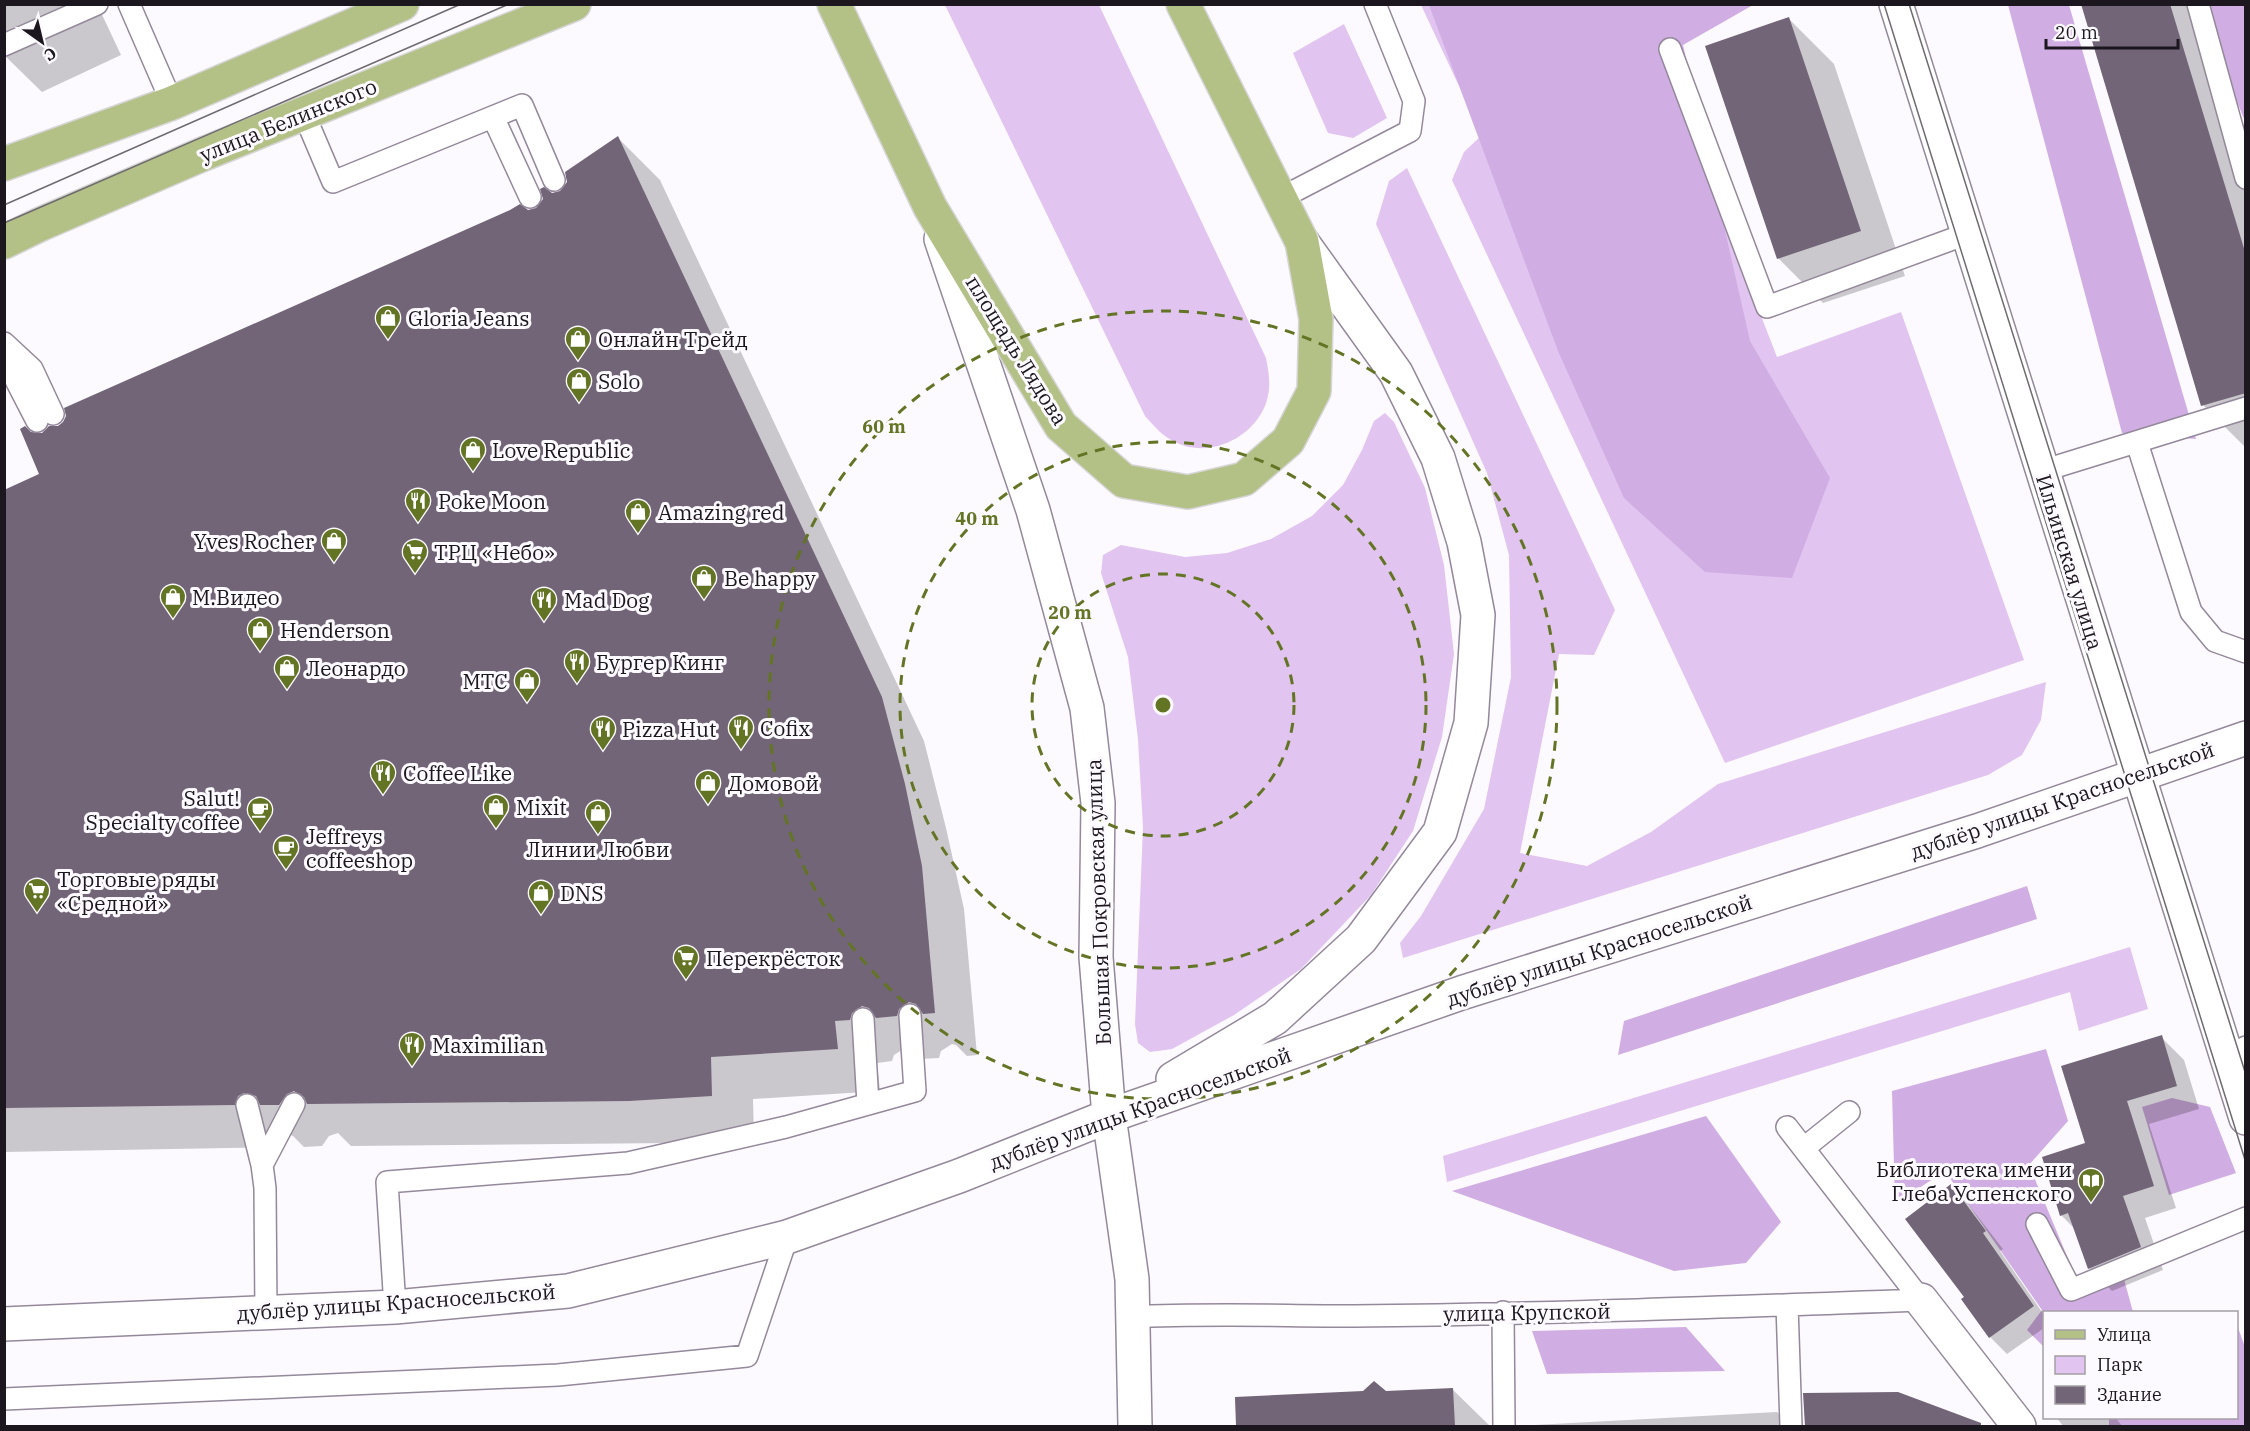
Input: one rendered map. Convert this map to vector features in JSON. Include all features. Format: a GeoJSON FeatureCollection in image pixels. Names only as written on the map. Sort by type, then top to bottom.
{"type":"FeatureCollection","features":[{"type":"Feature","properties":{"kind":"main road"},"geometry":{"type":"LineString","coordinates":[[4,164],[172,103],[402,4]]}},
{"type":"Feature","properties":{"kind":"main road","name":"улица Белинского"},"geometry":{"type":"LineString","coordinates":[[4,242],[190,160],[574,4]]}},
{"type":"Feature","properties":{"kind":"main road","name":"площадь Лядова"},"geometry":{"type":"LineString","coordinates":[[834,4],[930,207],[1061,426],[1124,481],[1188,492],[1244,479],[1288,441],[1314,391],[1316,319],[1302,242],[1183,4]]}},
{"type":"Feature","properties":{"kind":"main road","name":"Ильинская улица"},"geometry":{"type":"LineString","coordinates":[[1896,4],[2138,776],[2236,1051],[2246,1118]]}},
{"type":"Feature","properties":{"kind":"main road","name":"Большая Покровская улица"},"geometry":{"type":"LineString","coordinates":[[930,207],[1033,510],[1087,708],[1098,803],[1096,957],[1109,1116],[1132,1279],[1136,1426]]}},
{"type":"Feature","properties":{"kind":"main road"},"geometry":{"type":"LineString","coordinates":[[1109,1116],[1275,1018],[1361,939],[1440,832],[1471,723],[1478,615],[1464,542],[1437,458],[1396,373],[1302,242]]}},
{"type":"Feature","properties":{"kind":"main road","name":"дублёр улицы Красносельской"},"geometry":{"type":"LineString","coordinates":[[4,1324],[395,1307],[568,1291],[787,1238],[959,1176],[1109,1116],[1461,993],[1977,831],[2246,738]]}},
{"type":"Feature","properties":{"kind":"main road"},"geometry":{"type":"LineString","coordinates":[[1921,1300],[2019,1426]]}},
{"type":"Feature","properties":{"kind":"lane"},"geometry":{"type":"LineString","coordinates":[[4,45],[97,4]]}},
{"type":"Feature","properties":{"kind":"lane"},"geometry":{"type":"LineString","coordinates":[[129,4],[172,103]]}},
{"type":"Feature","properties":{"kind":"lane"},"geometry":{"type":"LineString","coordinates":[[1281,198],[1410,131],[1414,101],[1375,4]]}},
{"type":"Feature","properties":{"kind":"lane"},"geometry":{"type":"LineString","coordinates":[[2198,4],[2246,178]]}},
{"type":"Feature","properties":{"kind":"lane"},"geometry":{"type":"LineString","coordinates":[[1670,49],[1767,307],[1969,233]]}},
{"type":"Feature","properties":{"kind":"lane"},"geometry":{"type":"LineString","coordinates":[[304,114],[333,182],[522,105],[554,180]]}},
{"type":"Feature","properties":{"kind":"lane"},"geometry":{"type":"LineString","coordinates":[[494,117],[530,197]]}},
{"type":"Feature","properties":{"kind":"lane"},"geometry":{"type":"LineString","coordinates":[[4,343],[32,369],[45,417],[4,357]]}},
{"type":"Feature","properties":{"kind":"lane"},"geometry":{"type":"LineString","coordinates":[[2042,471],[2246,408]]}},
{"type":"Feature","properties":{"kind":"lane"},"geometry":{"type":"LineString","coordinates":[[2137,443],[2191,612],[2215,641],[2246,652]]}},
{"type":"Feature","properties":{"kind":"lane"},"geometry":{"type":"LineString","coordinates":[[395,1307],[387,1182],[628,1163],[786,1127],[915,1091],[910,1015]]}},
{"type":"Feature","properties":{"kind":"lane"},"geometry":{"type":"LineString","coordinates":[[863,1018],[868,1104]]}},
{"type":"Feature","properties":{"kind":"lane"},"geometry":{"type":"LineString","coordinates":[[262,1165],[294,1104]]}},
{"type":"Feature","properties":{"kind":"lane"},"geometry":{"type":"LineString","coordinates":[[247,1105],[262,1165],[265,1188],[266,1312]]}},
{"type":"Feature","properties":{"kind":"lane"},"geometry":{"type":"LineString","coordinates":[[1804,1148],[1849,1112]]}},
{"type":"Feature","properties":{"kind":"lane"},"geometry":{"type":"LineString","coordinates":[[1787,1127],[1921,1300]]}},
{"type":"Feature","properties":{"kind":"lane"},"geometry":{"type":"LineString","coordinates":[[2037,1224],[2071,1290],[2246,1218]]}},
{"type":"Feature","properties":{"kind":"lane"},"geometry":{"type":"LineString","coordinates":[[4,1399],[558,1374],[747,1356],[787,1238]]}},
{"type":"Feature","properties":{"kind":"lane","name":"улица Крупской"},"geometry":{"type":"LineString","coordinates":[[1132,1317],[1189,1314],[1354,1316],[1921,1300]]}},
{"type":"Feature","properties":{"kind":"lane"},"geometry":{"type":"LineString","coordinates":[[1787,1305],[1791,1426]]}},
{"type":"Feature","properties":{"kind":"lane"},"geometry":{"type":"LineString","coordinates":[[1503,1312],[1503,1426]]}},
{"type":"Feature","properties":{"kind":"green space"},"geometry":{"type":"Polygon","coordinates":[[[945,5],[1099,5],[1266,358],[1269,379],[1267,400],[1262,413],[1243,434],[1218,446],[1190,447],[1168,438],[1145,416],[945,5]]]}},
{"type":"Feature","properties":{"kind":"green space"},"geometry":{"type":"Polygon","coordinates":[[[1421,5],[1626,5],[1656,45],[1777,357],[1901,312],[2024,660],[1725,763],[1452,180],[1464,152],[1482,135],[1421,5]]]}},
{"type":"Feature","properties":{"kind":"green space"},"geometry":{"type":"Polygon","coordinates":[[[1344,24],[1387,118],[1353,138],[1328,133],[1293,53],[1344,24]]]}},
{"type":"Feature","properties":{"kind":"green space"},"geometry":{"type":"Polygon","coordinates":[[[1407,168],[1615,610],[1594,655],[1559,654],[1520,853],[1587,866],[1651,832],[1718,784],[2046,682],[2041,720],[2022,755],[1988,775],[1403,958],[1400,943],[1421,916],[1484,809],[1511,677],[1509,555],[1487,473],[1376,224],[1389,181],[1407,168]]]}},
{"type":"Feature","properties":{"kind":"green space"},"geometry":{"type":"Polygon","coordinates":[[[1385,413],[1394,422],[1425,488],[1444,565],[1454,654],[1442,737],[1413,831],[1371,895],[1301,969],[1234,1015],[1172,1049],[1150,1052],[1138,1043],[1135,1024],[1143,827],[1138,739],[1128,657],[1101,573],[1103,555],[1121,545],[1185,557],[1227,553],[1271,539],[1312,516],[1343,485],[1362,450],[1374,421],[1385,413]]]}},
{"type":"Feature","properties":{"kind":"green space"},"geometry":{"type":"Polygon","coordinates":[[[2130,947],[2148,1009],[2079,1031],[2070,992],[1447,1182],[1443,1156],[2130,947]]]}},
{"type":"Feature","properties":{"kind":"shaded area"},"geometry":{"type":"Polygon","coordinates":[[[1429,5],[1753,5],[1683,45],[1750,341],[1830,478],[1792,578],[1705,572],[1624,498],[1558,351],[1429,5]]]}},
{"type":"Feature","properties":{"kind":"shaded area"},"geometry":{"type":"Polygon","coordinates":[[[2008,5],[2069,5],[2196,439],[2122,433],[2008,5]]]}},
{"type":"Feature","properties":{"kind":"shaded area"},"geometry":{"type":"Polygon","coordinates":[[[2196,5],[2245,5],[2245,121],[2196,5]]]}},
{"type":"Feature","properties":{"kind":"shaded area"},"geometry":{"type":"Polygon","coordinates":[[[2027,886],[2037,919],[1618,1055],[1624,1021],[2027,886]]]}},
{"type":"Feature","properties":{"kind":"shaded area"},"geometry":{"type":"Polygon","coordinates":[[[2046,1049],[2068,1121],[2029,1165],[2077,1280],[2122,1272],[2133,1311],[2043,1311],[2043,1346],[2027,1330],[2042,1310],[1945,1171],[1895,1204],[1892,1091],[2046,1049]]]}},
{"type":"Feature","properties":{"kind":"shaded area"},"geometry":{"type":"Polygon","coordinates":[[[2172,1098],[2210,1107],[2236,1173],[2169,1195],[2142,1107],[2172,1098]]]}},
{"type":"Feature","properties":{"kind":"shaded area"},"geometry":{"type":"Polygon","coordinates":[[[1706,1116],[1781,1222],[1746,1263],[1674,1271],[1452,1191],[1706,1116]]]}},
{"type":"Feature","properties":{"kind":"shaded area"},"geometry":{"type":"Polygon","coordinates":[[[1686,1327],[1725,1371],[1547,1374],[1532,1331],[1686,1327]]]}},
{"type":"Feature","properties":{"kind":"shaded area"},"geometry":{"type":"Polygon","coordinates":[[[2238,1328],[2245,1347],[2245,1426],[2109,1426],[2109,1419],[2238,1419],[2238,1328]]]}},
{"type":"Feature","properties":{"kind":"building"},"geometry":{"type":"Polygon","coordinates":[[[2081,4],[2170,4],[2246,255],[2246,393],[2201,406],[2081,4]]]}},
{"type":"Feature","properties":{"kind":"building"},"geometry":{"type":"Polygon","coordinates":[[[1789,17],[1861,231],[1777,259],[1705,46],[1789,17]]]}},
{"type":"Feature","properties":{"kind":"building","name":"ТРЦ «Небо»"},"geometry":{"type":"Polygon","coordinates":[[[618,136],[882,697],[905,784],[922,866],[935,1013],[923,1014],[916,1004],[909,1002],[899,1009],[897,1016],[876,1018],[869,1008],[862,1006],[852,1013],[850,1020],[835,1021],[838,1049],[711,1057],[712,1096],[629,1101],[307,1104],[304,1097],[294,1091],[287,1094],[279,1105],[260,1105],[256,1096],[244,1093],[238,1096],[235,1105],[4,1108],[4,490],[39,474],[20,429],[25,426],[31,432],[42,433],[49,426],[58,426],[63,422],[66,416],[64,408],[520,204],[528,210],[536,208],[543,199],[540,189],[544,187],[552,193],[560,191],[567,182],[565,172],[618,136]]]}},
{"type":"Feature","properties":{"kind":"building"},"geometry":{"type":"Polygon","coordinates":[[[2162,1035],[2177,1086],[2127,1101],[2154,1186],[2123,1196],[2141,1247],[2088,1269],[2068,1213],[2060,1216],[2042,1157],[2085,1143],[2061,1066],[2162,1035]]]}},
{"type":"Feature","properties":{"kind":"building"},"geometry":{"type":"Polygon","coordinates":[[[1951,1184],[1986,1231],[1983,1233],[2034,1306],[1989,1338],[1961,1299],[1964,1297],[1905,1219],[1951,1184]]]}},
{"type":"Feature","properties":{"kind":"building"},"geometry":{"type":"Polygon","coordinates":[[[1374,1381],[1386,1391],[1453,1388],[1455,1426],[1236,1426],[1235,1397],[1363,1391],[1374,1381]]]}},
{"type":"Feature","properties":{"kind":"building"},"geometry":{"type":"Polygon","coordinates":[[[1898,1392],[1981,1423],[1981,1426],[1805,1426],[1803,1393],[1898,1392]]]}},
{"type":"Feature","properties":{"kind":"tram line"},"geometry":{"type":"LineString","coordinates":[[4,205],[461,4]]}},
{"type":"Feature","properties":{"kind":"tram line"},"geometry":{"type":"LineString","coordinates":[[4,223],[509,4]]}},
{"type":"Feature","properties":{"kind":"tram line"},"geometry":{"type":"LineString","coordinates":[[1884,4],[2246,1163]]}},
{"type":"Feature","properties":{"kind":"tram line"},"geometry":{"type":"LineString","coordinates":[[1909,4],[2246,1075]]}},
{"type":"Feature","properties":{"kind":"place","name":"Gloria Jeans"},"geometry":{"type":"Point","coordinates":[388,341]}},
{"type":"Feature","properties":{"kind":"place","name":"Онлайн Трейд"},"geometry":{"type":"Point","coordinates":[578,362]}},
{"type":"Feature","properties":{"kind":"place","name":"Solo"},"geometry":{"type":"Point","coordinates":[579,404]}},
{"type":"Feature","properties":{"kind":"place","name":"Love Republic"},"geometry":{"type":"Point","coordinates":[473,473]}},
{"type":"Feature","properties":{"kind":"place","name":"Poke Moon"},"geometry":{"type":"Point","coordinates":[418,524]}},
{"type":"Feature","properties":{"kind":"place","name":"Amazing red"},"geometry":{"type":"Point","coordinates":[638,535]}},
{"type":"Feature","properties":{"kind":"place","name":"Yves Rocher"},"geometry":{"type":"Point","coordinates":[334,564]}},
{"type":"Feature","properties":{"kind":"place","name":"ТРЦ «Небо»"},"geometry":{"type":"Point","coordinates":[415,575]}},
{"type":"Feature","properties":{"kind":"place","name":"Be happy"},"geometry":{"type":"Point","coordinates":[704,601]}},
{"type":"Feature","properties":{"kind":"place","name":"М.Видео"},"geometry":{"type":"Point","coordinates":[173,620]}},
{"type":"Feature","properties":{"kind":"place","name":"Mad Dog"},"geometry":{"type":"Point","coordinates":[544,623]}},
{"type":"Feature","properties":{"kind":"place","name":"Henderson"},"geometry":{"type":"Point","coordinates":[260,653]}},
{"type":"Feature","properties":{"kind":"place","name":"Бургер Кинг"},"geometry":{"type":"Point","coordinates":[577,685]}},
{"type":"Feature","properties":{"kind":"place","name":"Леонардо"},"geometry":{"type":"Point","coordinates":[287,691]}},
{"type":"Feature","properties":{"kind":"place","name":"МТС"},"geometry":{"type":"Point","coordinates":[527,704]}},
{"type":"Feature","properties":{"kind":"place","name":"Cofix"},"geometry":{"type":"Point","coordinates":[741,751]}},
{"type":"Feature","properties":{"kind":"place","name":"Pizza Hut"},"geometry":{"type":"Point","coordinates":[603,752]}},
{"type":"Feature","properties":{"kind":"place","name":"Coffee Like"},"geometry":{"type":"Point","coordinates":[383,796]}},
{"type":"Feature","properties":{"kind":"place","name":"Домовой"},"geometry":{"type":"Point","coordinates":[708,806]}},
{"type":"Feature","properties":{"kind":"place","name":"Mixit"},"geometry":{"type":"Point","coordinates":[496,830]}},
{"type":"Feature","properties":{"kind":"place","name":"Salut! Specialty coffee"},"geometry":{"type":"Point","coordinates":[260,833]}},
{"type":"Feature","properties":{"kind":"place","name":"Линии Любви"},"geometry":{"type":"Point","coordinates":[598,836]}},
{"type":"Feature","properties":{"kind":"place","name":"Jeffreys coffeeshop"},"geometry":{"type":"Point","coordinates":[286,871]}},
{"type":"Feature","properties":{"kind":"place","name":"Торговые ряды «Средной»"},"geometry":{"type":"Point","coordinates":[37,914]}},
{"type":"Feature","properties":{"kind":"place","name":"DNS"},"geometry":{"type":"Point","coordinates":[541,916]}},
{"type":"Feature","properties":{"kind":"place","name":"Перекрёсток"},"geometry":{"type":"Point","coordinates":[686,981]}},
{"type":"Feature","properties":{"kind":"place","name":"Maximilian"},"geometry":{"type":"Point","coordinates":[412,1068]}},
{"type":"Feature","properties":{"kind":"place","name":"Библиотека имени Глеба Успенского"},"geometry":{"type":"Point","coordinates":[2091,1204]}}]}
